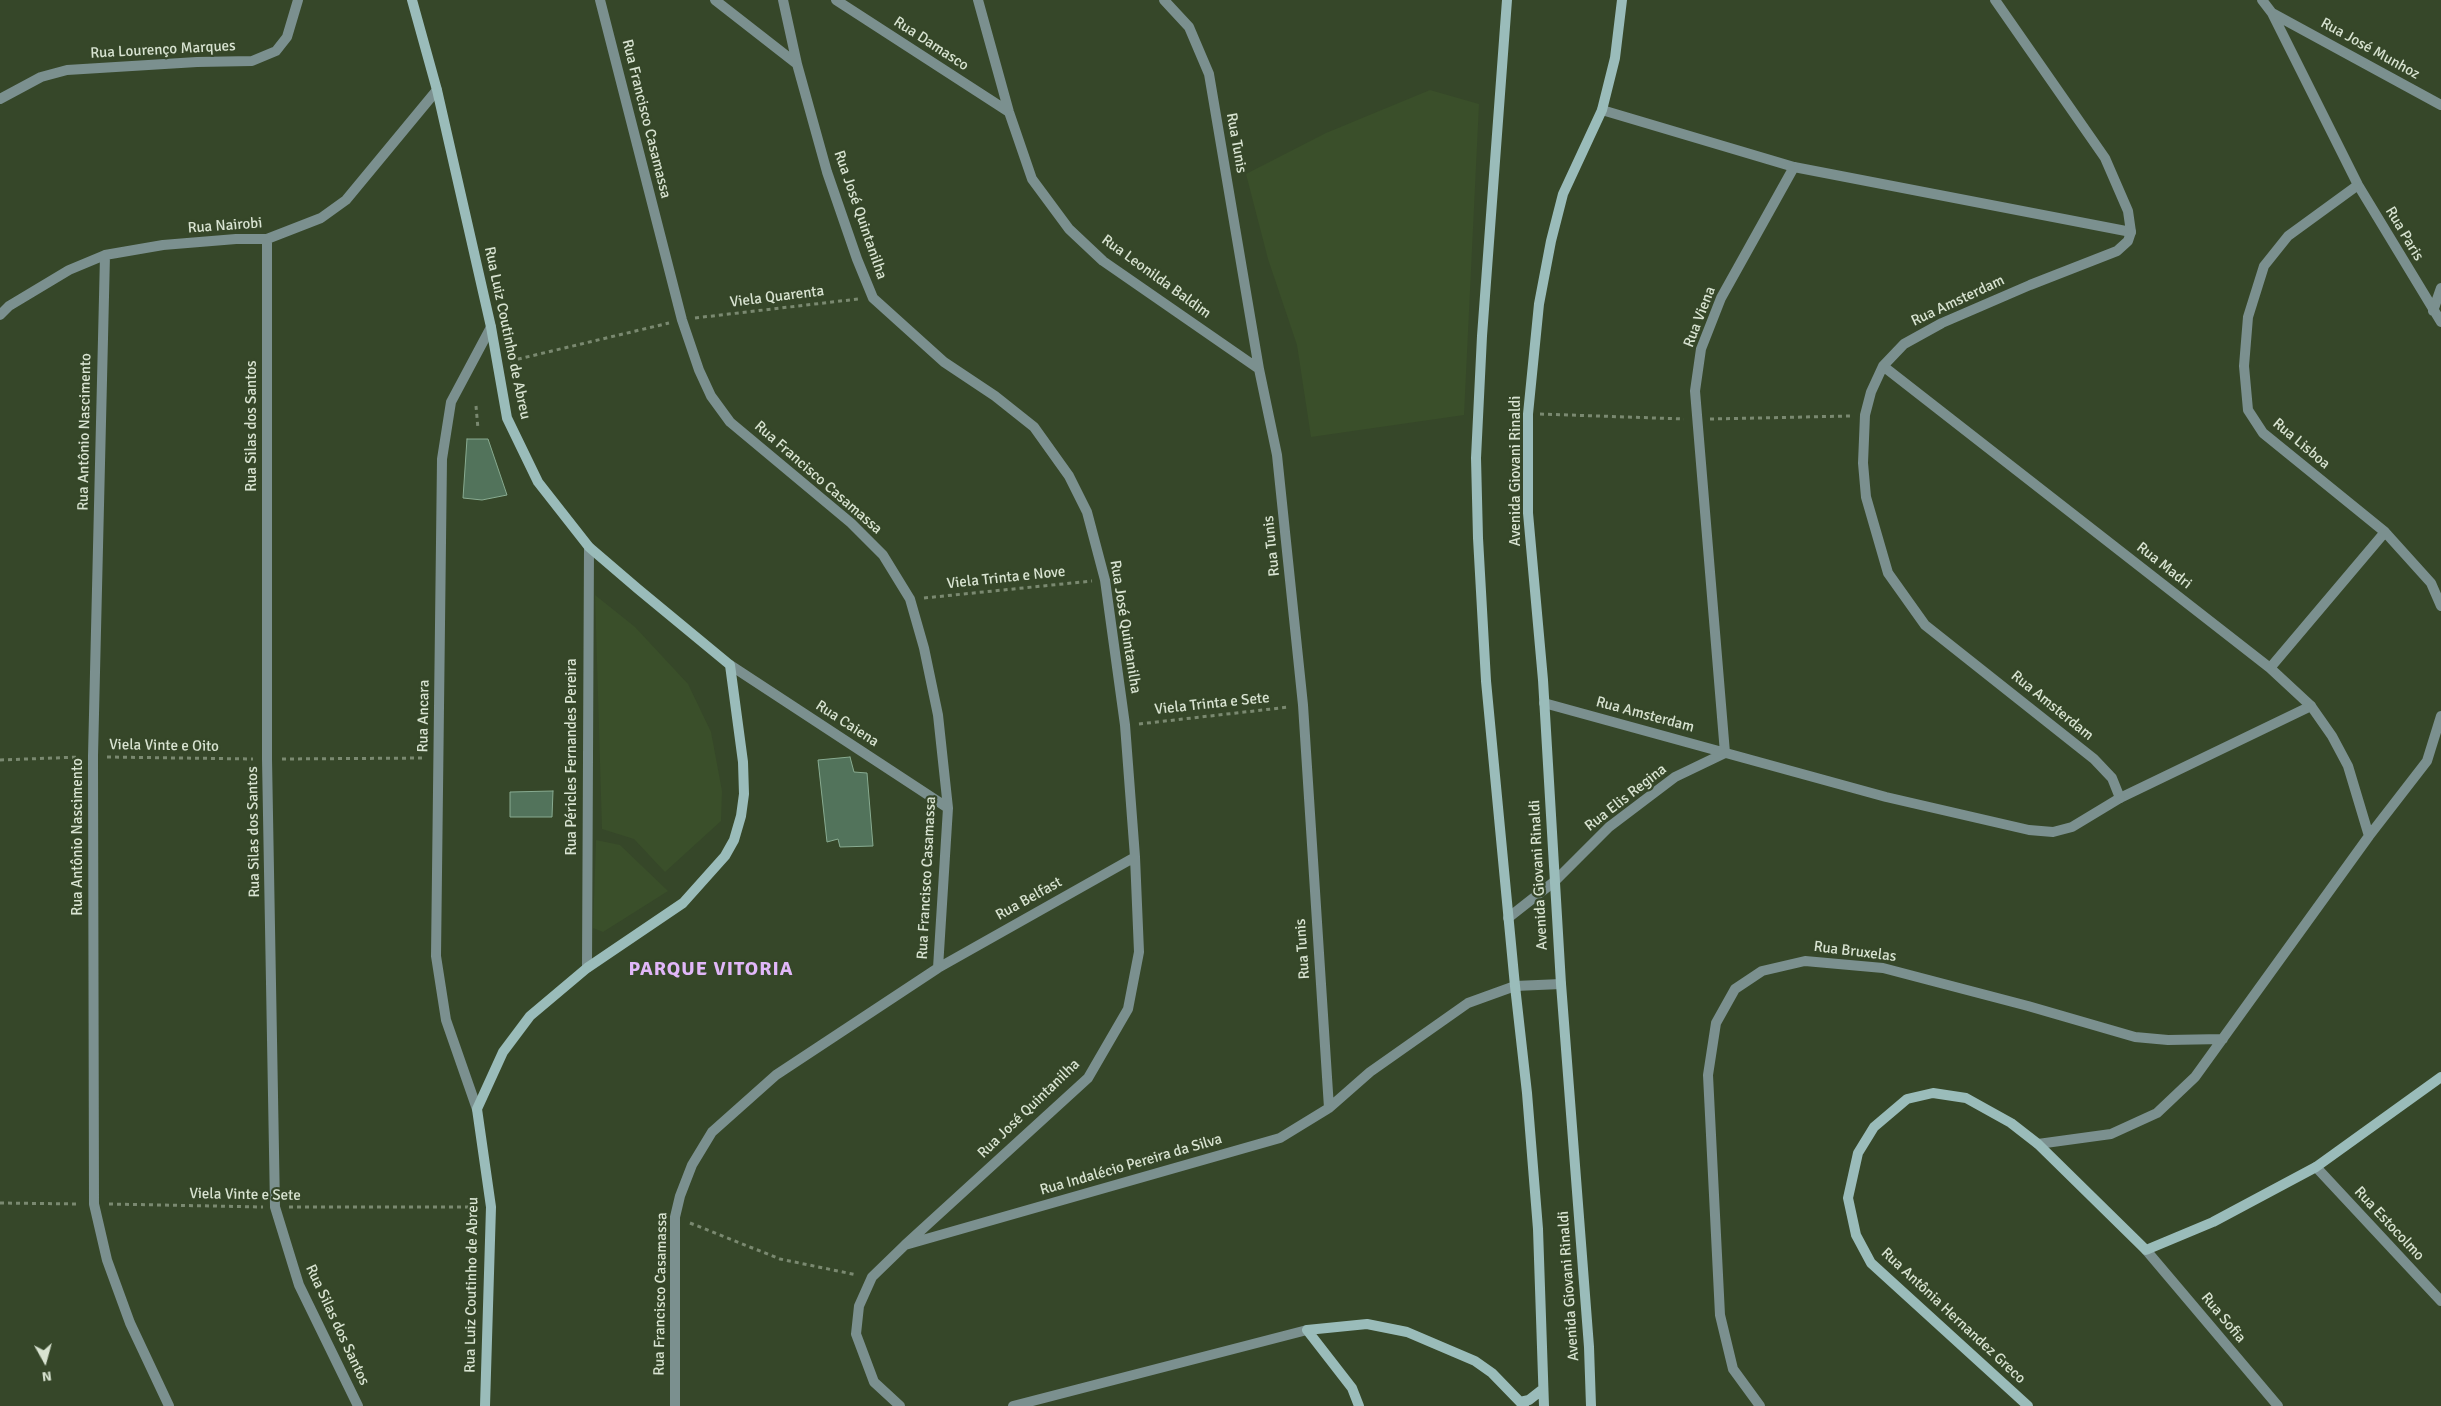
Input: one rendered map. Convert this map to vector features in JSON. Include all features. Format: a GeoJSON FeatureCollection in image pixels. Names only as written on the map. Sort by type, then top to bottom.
{"type":"FeatureCollection","features":[{"type":"Feature","properties":{"kind":"street","name":"Rua Lourenço Marques"},"geometry":{"type":"LineString","coordinates":[[0,99],[41,77],[68,70],[197,62],[252,61],[276,51],[288,37],[298,0]]}},
{"type":"Feature","properties":{"kind":"street","name":"Rua Luiz Coutinho de Abreu"},"geometry":{"type":"LineString","coordinates":[[412,0],[437,90],[491,327],[496,365],[507,418],[538,482],[590,547],[638,590],[730,665]]}},
{"type":"Feature","properties":{"kind":"street","name":"Rua Francisco Casamassa"},"geometry":{"type":"LineString","coordinates":[[600,0],[682,320],[707,387],[730,422],[851,524],[883,555],[910,599],[924,648],[938,714],[948,808],[938,968],[776,1075],[712,1132],[692,1165],[680,1196],[675,1217],[675,1406]]}},
{"type":"Feature","properties":{"kind":"street"},"geometry":{"type":"LineString","coordinates":[[715,0],[797,64]]}},
{"type":"Feature","properties":{"kind":"street","name":"Rua José Quintanilha"},"geometry":{"type":"LineString","coordinates":[[783,0],[797,64],[827,172],[857,258],[874,298],[944,362],[995,396],[1034,427],[1069,476],[1087,512],[1105,580],[1125,725],[1135,857],[1139,952],[1128,1009],[1088,1078],[905,1245]]}},
{"type":"Feature","properties":{"kind":"street","name":"Rua Damasco"},"geometry":{"type":"LineString","coordinates":[[836,0],[1009,112]]}},
{"type":"Feature","properties":{"kind":"street","name":"Rua Leonilda Baldim"},"geometry":{"type":"LineString","coordinates":[[978,0],[1009,112],[1032,179],[1069,229],[1103,261],[1259,368]]}},
{"type":"Feature","properties":{"kind":"street","name":"Rua Tunis"},"geometry":{"type":"LineString","coordinates":[[1164,0],[1189,27],[1209,74],[1259,368],[1278,455],[1302,706],[1329,1108]]}},
{"type":"Feature","properties":{"kind":"street","name":"Avenida Giovani Rinaldi"},"geometry":{"type":"LineString","coordinates":[[1507,0],[1482,336],[1476,458],[1478,538],[1486,681],[1508,918],[1527,1093],[1538,1229],[1544,1406]]}},
{"type":"Feature","properties":{"kind":"street","name":"Avenida Giovani Rinaldi"},"geometry":{"type":"LineString","coordinates":[[1591,1406],[1589,1347],[1561,984],[1544,703],[1528,513],[1529,404],[1539,304],[1551,242],[1563,194],[1602,110],[1615,58],[1622,0]]}},
{"type":"Feature","properties":{"kind":"street"},"geometry":{"type":"LineString","coordinates":[[1602,110],[1794,167],[2131,232],[2128,211],[2104,158],[1995,0]]}},
{"type":"Feature","properties":{"kind":"street","name":"Rua José Munhoz"},"geometry":{"type":"LineString","coordinates":[[2262,0],[2272,12],[2441,105]]}},
{"type":"Feature","properties":{"kind":"street","name":"Rua Paris"},"geometry":{"type":"LineString","coordinates":[[2272,12],[2358,185],[2432,311],[2441,322]]}},
{"type":"Feature","properties":{"kind":"street","name":"Rua Nairobi"},"geometry":{"type":"LineString","coordinates":[[0,315],[10,306],[69,270],[105,255],[172,245],[236,239],[267,240],[321,218],[346,200],[437,90]]}},
{"type":"Feature","properties":{"kind":"street","name":"Rua Viena"},"geometry":{"type":"LineString","coordinates":[[1725,753],[1695,391],[1701,349],[1721,298],[1794,167]]}},
{"type":"Feature","properties":{"kind":"street","name":"Rua Lisboa"},"geometry":{"type":"LineString","coordinates":[[2358,185],[2288,236],[2264,266],[2248,317],[2244,366],[2248,410],[2263,433],[2384,532],[2432,583],[2441,606]]}},
{"type":"Feature","properties":{"kind":"street","name":"Rua Amsterdam"},"geometry":{"type":"LineString","coordinates":[[1544,703],[1886,797],[2029,830],[2053,832],[2072,827],[2120,798],[2112,778],[2094,759],[1925,625],[1888,572],[1866,496],[1863,463],[1865,415],[1882,366],[1904,344],[1942,323],[2030,284],[2118,251],[2128,241],[2131,232]]}},
{"type":"Feature","properties":{"kind":"street","name":"Rua Silas dos Santos"},"geometry":{"type":"LineString","coordinates":[[267,240],[268,759],[275,1207],[299,1285],[358,1406]]}},
{"type":"Feature","properties":{"kind":"street","name":"Rua Antônio Nascimento"},"geometry":{"type":"LineString","coordinates":[[105,255],[93,756],[94,1204],[110,1269],[130,1323],[169,1406]]}},
{"type":"Feature","properties":{"kind":"street"},"geometry":{"type":"LineString","coordinates":[[2432,311],[2441,288]]}},
{"type":"Feature","properties":{"kind":"street","name":"Rua Ancara"},"geometry":{"type":"LineString","coordinates":[[477,1109],[446,1020],[436,956],[442,459],[451,402],[491,327]]}},
{"type":"Feature","properties":{"kind":"street","name":"Rua Madri"},"geometry":{"type":"LineString","coordinates":[[1882,366],[2270,668],[2311,706],[2332,736],[2348,766],[2369,836]]}},
{"type":"Feature","properties":{"kind":"street"},"geometry":{"type":"LineString","coordinates":[[2270,668],[2384,532]]}},
{"type":"Feature","properties":{"kind":"street","name":"Rua Péricles Fernandes Pereira"},"geometry":{"type":"LineString","coordinates":[[587,968],[590,547]]}},
{"type":"Feature","properties":{"kind":"street"},"geometry":{"type":"LineString","coordinates":[[477,1109],[503,1052],[530,1016],[587,968],[683,903],[725,856],[734,840],[741,816],[744,794],[743,762],[730,665]]}},
{"type":"Feature","properties":{"kind":"street","name":"Rua Caiena"},"geometry":{"type":"LineString","coordinates":[[730,665],[948,808]]}},
{"type":"Feature","properties":{"kind":"street"},"geometry":{"type":"LineString","coordinates":[[2120,798],[2311,706]]}},
{"type":"Feature","properties":{"kind":"street"},"geometry":{"type":"LineString","coordinates":[[2038,1144],[2111,1134],[2157,1113],[2195,1077],[2369,836],[2427,761],[2441,716]]}},
{"type":"Feature","properties":{"kind":"street","name":"Rua Elis Regina"},"geometry":{"type":"LineString","coordinates":[[1508,918],[1555,881],[1609,827],[1675,777],[1725,753]]}},
{"type":"Feature","properties":{"kind":"street","name":"Rua Belfast"},"geometry":{"type":"LineString","coordinates":[[938,968],[1135,857]]}},
{"type":"Feature","properties":{"kind":"street","name":"Rua Bruxelas"},"geometry":{"type":"LineString","coordinates":[[1760,1406],[1733,1369],[1720,1315],[1708,1075],[1716,1023],[1735,989],[1762,971],[1805,961],[1883,968],[2028,1006],[2135,1037],[2168,1040],[2223,1040]]}},
{"type":"Feature","properties":{"kind":"street"},"geometry":{"type":"LineString","coordinates":[[1515,986],[1561,984]]}},
{"type":"Feature","properties":{"kind":"street","name":"Rua Indalécio Pereira da Silva"},"geometry":{"type":"LineString","coordinates":[[900,1406],[874,1382],[856,1334],[859,1306],[872,1277],[905,1245],[1280,1138],[1329,1108],[1370,1072],[1468,1003],[1515,986]]}},
{"type":"Feature","properties":{"kind":"street"},"geometry":{"type":"LineString","coordinates":[[2146,1250],[2213,1222],[2316,1167],[2441,1077]]}},
{"type":"Feature","properties":{"kind":"street","name":"Rua Antônia Hernandez Greco"},"geometry":{"type":"LineString","coordinates":[[2028,1406],[1871,1263],[1856,1235],[1848,1198],[1858,1153],[1874,1127],[1907,1099],[1934,1093],[1966,1098],[2011,1123],[2038,1144],[2146,1250]]}},
{"type":"Feature","properties":{"kind":"street","name":"Rua Luiz Coutinho de Abreu"},"geometry":{"type":"LineString","coordinates":[[477,1109],[491,1206],[485,1406]]}},
{"type":"Feature","properties":{"kind":"street","name":"Rua Estocolmo"},"geometry":{"type":"LineString","coordinates":[[2316,1167],[2441,1301]]}},
{"type":"Feature","properties":{"kind":"street","name":"Rua Sofia"},"geometry":{"type":"LineString","coordinates":[[2146,1250],[2278,1406]]}},
{"type":"Feature","properties":{"kind":"street"},"geometry":{"type":"LineString","coordinates":[[1013,1406],[1307,1330],[1368,1324],[1407,1332],[1475,1361],[1492,1373],[1522,1404],[1543,1389]]}},
{"type":"Feature","properties":{"kind":"street"},"geometry":{"type":"LineString","coordinates":[[1307,1330],[1352,1388],[1359,1406]]}},
{"type":"Feature","properties":{"kind":"path","name":"Viela Quarenta"},"geometry":{"type":"LineString","coordinates":[[496,365],[682,320],[874,298]]}},
{"type":"Feature","properties":{"kind":"path"},"geometry":{"type":"LineString","coordinates":[[476,406],[478,430]]}},
{"type":"Feature","properties":{"kind":"path","name":"Viela Trinta e Nove"},"geometry":{"type":"LineString","coordinates":[[910,599],[1105,580]]}},
{"type":"Feature","properties":{"kind":"path","name":"Viela Trinta e Sete"},"geometry":{"type":"LineString","coordinates":[[1125,725],[1302,706]]}},
{"type":"Feature","properties":{"kind":"path","name":"Viela Vinte e Oito"},"geometry":{"type":"LineString","coordinates":[[0,760],[93,756],[268,759],[439,758]]}},
{"type":"Feature","properties":{"kind":"path","name":"Viela Vinte e Sete"},"geometry":{"type":"LineString","coordinates":[[0,1203],[275,1207],[491,1206]]}},
{"type":"Feature","properties":{"kind":"path"},"geometry":{"type":"LineString","coordinates":[[675,1217],[780,1259],[872,1277]]}},
{"type":"Feature","properties":{"kind":"shaded area"},"geometry":{"type":"Polygon","coordinates":[[[1430,90],[1479,104],[1464,415],[1311,437],[1297,345],[1268,259],[1246,174],[1326,133],[1430,90]]]}},
{"type":"Feature","properties":{"kind":"shaded area"},"geometry":{"type":"Polygon","coordinates":[[[595,595],[635,627],[688,684],[711,732],[722,791],[721,821],[665,872],[634,839],[602,829],[595,595]]]}},
{"type":"Feature","properties":{"kind":"shaded area"},"geometry":{"type":"Polygon","coordinates":[[[596,840],[620,845],[668,891],[603,932],[593,928],[596,840]]]}},
{"type":"Feature","properties":{"kind":"building"},"geometry":{"type":"Polygon","coordinates":[[[467,439],[488,439],[507,495],[482,500],[463,498],[467,439]]]}},
{"type":"Feature","properties":{"kind":"building"},"geometry":{"type":"Polygon","coordinates":[[[850,757],[854,772],[867,773],[873,846],[840,847],[838,839],[827,842],[818,760],[850,757]]]}},
{"type":"Feature","properties":{"kind":"building"},"geometry":{"type":"Polygon","coordinates":[[[553,791],[552,817],[510,817],[510,792],[553,791]]]}},
{"type":"Feature","properties":{"kind":"district","name":"PARQUE VITORIA"},"geometry":{"type":"Point","coordinates":[711,970]}}]}
